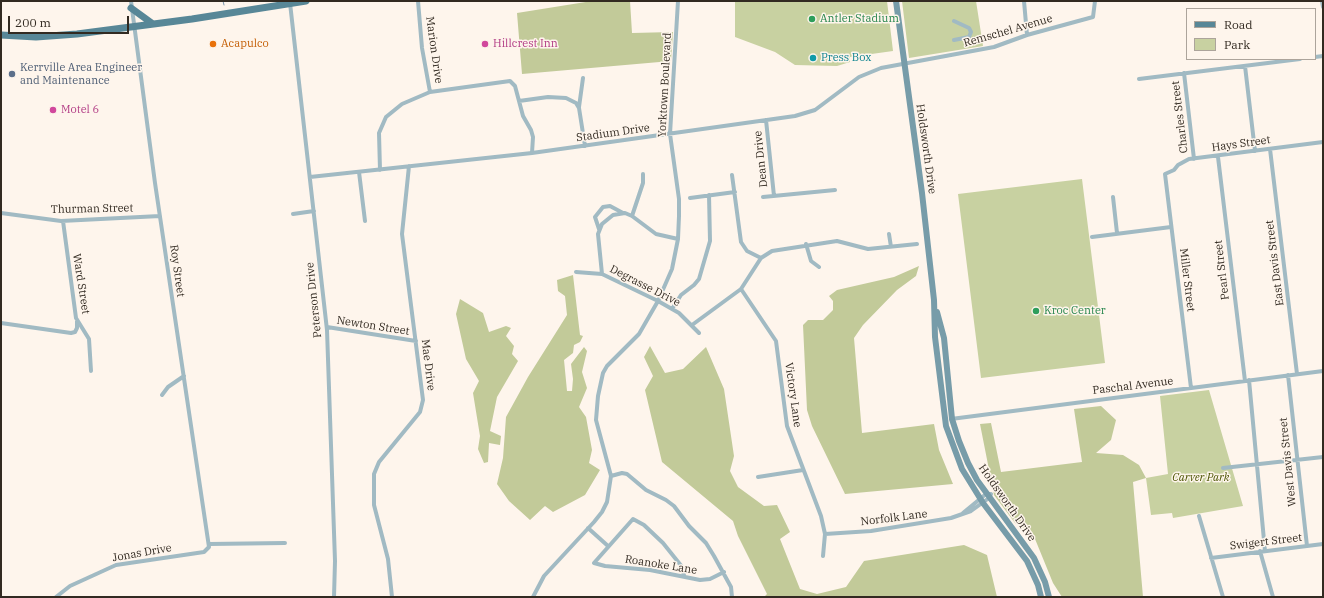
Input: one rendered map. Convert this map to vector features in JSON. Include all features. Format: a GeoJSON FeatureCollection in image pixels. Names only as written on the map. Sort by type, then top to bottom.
{"type":"FeatureCollection","features":[{"type":"Feature","properties":{"kind":"main road"},"geometry":{"type":"LineString","coordinates":[[1,35],[60,36],[133,27],[306,1]]}},
{"type":"Feature","properties":{"kind":"main road","name":"Holdsworth Drive"},"geometry":{"type":"LineString","coordinates":[[896,1],[922,193],[934,300],[935,337],[945,420],[962,469],[982,501],[1027,562],[1038,584],[1041,597]]}},
{"type":"Feature","properties":{"kind":"main road"},"geometry":{"type":"LineString","coordinates":[[131,4],[153,24]]}},
{"type":"Feature","properties":{"kind":"main road","name":"Holdsworth Drive"},"geometry":{"type":"LineString","coordinates":[[934,300],[944,338],[952,419],[968,463],[988,496],[1034,558],[1045,582],[1049,597]]}},
{"type":"Feature","properties":{"kind":"street","name":"Marion Drive"},"geometry":{"type":"LineString","coordinates":[[380,170],[379,133],[386,117],[402,104],[430,92],[422,48],[418,1]]}},
{"type":"Feature","properties":{"kind":"street","name":"Yorktown Boulevard"},"geometry":{"type":"LineString","coordinates":[[533,597],[544,576],[602,512],[607,502],[611,476],[596,420],[598,396],[603,373],[613,360],[636,338],[658,302],[672,268],[678,239],[678,199],[670,134],[678,1]]}},
{"type":"Feature","properties":{"kind":"street"},"geometry":{"type":"LineString","coordinates":[[1024,1],[1027,35]]}},
{"type":"Feature","properties":{"kind":"street","name":"Remschel Avenue"},"geometry":{"type":"LineString","coordinates":[[904,64],[994,47],[1027,35],[1093,17],[1095,1]]}},
{"type":"Feature","properties":{"kind":"street"},"geometry":{"type":"LineString","coordinates":[[1322,1],[1323,7]]}},
{"type":"Feature","properties":{"kind":"street","name":"Roy Street"},"geometry":{"type":"LineString","coordinates":[[131,4],[160,216],[209,544]]}},
{"type":"Feature","properties":{"kind":"street","name":"Peterson Drive"},"geometry":{"type":"LineString","coordinates":[[290,4],[327,328],[335,561],[334,597]]}},
{"type":"Feature","properties":{"kind":"street"},"geometry":{"type":"LineString","coordinates":[[954,21],[969,28],[971,32],[969,37],[954,40]]}},
{"type":"Feature","properties":{"kind":"street"},"geometry":{"type":"LineString","coordinates":[[1139,79],[1292,60]]}},
{"type":"Feature","properties":{"kind":"street","name":"Stadium Drive"},"geometry":{"type":"LineString","coordinates":[[310,177],[532,153],[795,116],[815,110],[859,77],[881,68],[904,64]]}},
{"type":"Feature","properties":{"kind":"street"},"geometry":{"type":"LineString","coordinates":[[1245,66],[1255,151]]}},
{"type":"Feature","properties":{"kind":"street","name":"Charles Street"},"geometry":{"type":"LineString","coordinates":[[1184,73],[1194,159]]}},
{"type":"Feature","properties":{"kind":"street"},"geometry":{"type":"LineString","coordinates":[[582,78],[579,108],[585,146]]}},
{"type":"Feature","properties":{"kind":"street"},"geometry":{"type":"LineString","coordinates":[[430,92],[510,81],[515,86],[523,116],[533,137],[532,153]]}},
{"type":"Feature","properties":{"kind":"street"},"geometry":{"type":"LineString","coordinates":[[519,101],[548,97],[566,98],[576,103],[579,108]]}},
{"type":"Feature","properties":{"kind":"street","name":"Dean Drive"},"geometry":{"type":"LineString","coordinates":[[766,120],[774,196]]}},
{"type":"Feature","properties":{"kind":"street","name":"Hays Street"},"geometry":{"type":"LineString","coordinates":[[1165,174],[1174,170],[1184,161],[1323,142]]}},
{"type":"Feature","properties":{"kind":"street","name":"East Davis Street"},"geometry":{"type":"LineString","coordinates":[[1270,149],[1297,374]]}},
{"type":"Feature","properties":{"kind":"street","name":"Pearl Street"},"geometry":{"type":"LineString","coordinates":[[1218,157],[1258,465],[1266,551]]}},
{"type":"Feature","properties":{"kind":"street","name":"Mae Drive"},"geometry":{"type":"LineString","coordinates":[[392,597],[392,584],[388,558],[374,505],[374,479],[378,462],[421,408],[423,396],[402,234],[409,166]]}},
{"type":"Feature","properties":{"kind":"street"},"geometry":{"type":"LineString","coordinates":[[359,172],[365,221]]}},
{"type":"Feature","properties":{"kind":"street"},"geometry":{"type":"LineString","coordinates":[[632,216],[643,183],[643,174]]}},
{"type":"Feature","properties":{"kind":"street","name":"Miller Street"},"geometry":{"type":"LineString","coordinates":[[1165,174],[1191,388]]}},
{"type":"Feature","properties":{"kind":"street"},"geometry":{"type":"LineString","coordinates":[[732,175],[741,242],[747,251],[761,258]]}},
{"type":"Feature","properties":{"kind":"street"},"geometry":{"type":"LineString","coordinates":[[763,197],[835,190]]}},
{"type":"Feature","properties":{"kind":"street"},"geometry":{"type":"LineString","coordinates":[[690,198],[734,192]]}},
{"type":"Feature","properties":{"kind":"street"},"geometry":{"type":"LineString","coordinates":[[672,308],[681,295],[699,279],[710,241],[709,195]]}},
{"type":"Feature","properties":{"kind":"street"},"geometry":{"type":"LineString","coordinates":[[1113,197],[1117,233]]}},
{"type":"Feature","properties":{"kind":"street"},"geometry":{"type":"LineString","coordinates":[[602,274],[598,239],[599,229],[595,217],[603,207],[610,206],[632,216],[656,234],[678,239]]}},
{"type":"Feature","properties":{"kind":"street"},"geometry":{"type":"LineString","coordinates":[[293,214],[314,210]]}},
{"type":"Feature","properties":{"kind":"street","name":"Thurman Street"},"geometry":{"type":"LineString","coordinates":[[1,213],[63,221],[160,216]]}},
{"type":"Feature","properties":{"kind":"street"},"geometry":{"type":"LineString","coordinates":[[599,229],[607,218],[613,215],[625,213]]}},
{"type":"Feature","properties":{"kind":"street","name":"Ward Street"},"geometry":{"type":"LineString","coordinates":[[63,221],[76,318],[89,340],[91,371]]}},
{"type":"Feature","properties":{"kind":"street"},"geometry":{"type":"LineString","coordinates":[[1092,237],[1171,227]]}},
{"type":"Feature","properties":{"kind":"street"},"geometry":{"type":"LineString","coordinates":[[889,234],[891,247]]}},
{"type":"Feature","properties":{"kind":"street"},"geometry":{"type":"LineString","coordinates":[[692,325],[741,289],[761,258],[772,251],[806,244],[837,241],[868,249],[917,244]]}},
{"type":"Feature","properties":{"kind":"street"},"geometry":{"type":"LineString","coordinates":[[806,244],[811,261],[818,267]]}},
{"type":"Feature","properties":{"kind":"street","name":"Degrasse Drive"},"geometry":{"type":"LineString","coordinates":[[576,272],[602,274],[672,308],[699,333]]}},
{"type":"Feature","properties":{"kind":"street","name":"Victory Lane"},"geometry":{"type":"LineString","coordinates":[[741,289],[776,341],[787,426],[821,516],[825,534],[823,556]]}},
{"type":"Feature","properties":{"kind":"street"},"geometry":{"type":"LineString","coordinates":[[1,323],[71,333],[75,332],[77,328],[76,318]]}},
{"type":"Feature","properties":{"kind":"street","name":"Newton Street"},"geometry":{"type":"LineString","coordinates":[[327,328],[416,341]]}},
{"type":"Feature","properties":{"kind":"street","name":"Paschal Avenue"},"geometry":{"type":"LineString","coordinates":[[945,420],[1323,371]]}},
{"type":"Feature","properties":{"kind":"street","name":"West Davis Street"},"geometry":{"type":"LineString","coordinates":[[1288,375],[1307,546]]}},
{"type":"Feature","properties":{"kind":"street"},"geometry":{"type":"LineString","coordinates":[[162,395],[168,387],[184,376]]}},
{"type":"Feature","properties":{"kind":"street"},"geometry":{"type":"LineString","coordinates":[[1223,468],[1323,457]]}},
{"type":"Feature","properties":{"kind":"street"},"geometry":{"type":"LineString","coordinates":[[758,477],[803,470]]}},
{"type":"Feature","properties":{"kind":"street"},"geometry":{"type":"LineString","coordinates":[[611,476],[622,473],[627,474],[646,490],[670,503],[689,526],[706,543],[724,572],[731,587],[732,597]]}},
{"type":"Feature","properties":{"kind":"street","name":"Norfolk Lane"},"geometry":{"type":"LineString","coordinates":[[825,534],[871,531],[950,518],[963,513],[971,512],[988,496]]}},
{"type":"Feature","properties":{"kind":"street"},"geometry":{"type":"LineString","coordinates":[[1198,516],[1223,597]]}},
{"type":"Feature","properties":{"kind":"street"},"geometry":{"type":"LineString","coordinates":[[588,528],[608,546],[633,519],[644,525],[663,542],[682,568],[684,576]]}},
{"type":"Feature","properties":{"kind":"street"},"geometry":{"type":"LineString","coordinates":[[209,544],[285,543]]}},
{"type":"Feature","properties":{"kind":"street","name":"Jonas Drive"},"geometry":{"type":"LineString","coordinates":[[56,597],[70,586],[116,565],[204,552],[208,549],[209,544]]}},
{"type":"Feature","properties":{"kind":"street","name":"Swigert Street"},"geometry":{"type":"LineString","coordinates":[[1211,558],[1260,551],[1323,545]]}},
{"type":"Feature","properties":{"kind":"street","name":"Roanoke Lane"},"geometry":{"type":"LineString","coordinates":[[608,546],[594,563],[705,580],[724,572]]}},
{"type":"Feature","properties":{"kind":"street"},"geometry":{"type":"LineString","coordinates":[[1260,551],[1273,597]]}},
{"type":"Feature","properties":{"kind":"green space"},"geometry":{"type":"Polygon","coordinates":[[[592,1],[630,1],[632,33],[673,32],[671,61],[522,74],[517,13],[592,1]]]}},
{"type":"Feature","properties":{"kind":"green space","name":"Antler Stadium"},"geometry":{"type":"Polygon","coordinates":[[[735,1],[887,1],[893,51],[850,57],[850,62],[837,66],[795,65],[775,52],[735,37],[735,1]]]}},
{"type":"Feature","properties":{"kind":"green space"},"geometry":{"type":"Polygon","coordinates":[[[902,1],[976,1],[983,46],[909,58],[902,1]]]}},
{"type":"Feature","properties":{"kind":"green space","name":"Kroc Center"},"geometry":{"type":"Polygon","coordinates":[[[1082,179],[1105,363],[981,378],[958,194],[1082,179]]]}},
{"type":"Feature","properties":{"kind":"green space"},"geometry":{"type":"Polygon","coordinates":[[[919,266],[916,276],[897,290],[863,325],[854,338],[862,433],[934,424],[939,450],[953,484],[845,494],[812,426],[807,410],[803,325],[808,320],[823,320],[833,310],[833,301],[829,296],[837,290],[894,277],[919,266]]]}},
{"type":"Feature","properties":{"kind":"green space"},"geometry":{"type":"Polygon","coordinates":[[[573,275],[580,335],[583,336],[580,342],[574,345],[573,353],[564,360],[567,391],[572,391],[573,379],[571,364],[584,347],[587,351],[582,372],[587,388],[579,407],[586,417],[592,450],[589,463],[600,470],[585,495],[553,512],[545,506],[530,520],[509,501],[497,484],[503,458],[506,417],[528,377],[567,315],[565,296],[558,291],[557,280],[573,275]]]}},
{"type":"Feature","properties":{"kind":"green space"},"geometry":{"type":"Polygon","coordinates":[[[460,299],[483,313],[489,332],[506,326],[511,328],[506,336],[514,346],[512,354],[518,361],[497,397],[490,431],[501,436],[500,445],[489,443],[488,462],[484,463],[478,449],[480,436],[473,393],[479,381],[466,359],[456,314],[460,299]]]}},
{"type":"Feature","properties":{"kind":"green space"},"geometry":{"type":"Polygon","coordinates":[[[650,346],[665,373],[683,369],[706,347],[724,389],[734,456],[730,471],[738,487],[764,506],[777,505],[790,532],[780,539],[800,589],[817,594],[846,587],[864,561],[964,545],[987,555],[997,597],[764,597],[767,594],[738,536],[733,521],[662,462],[645,390],[653,376],[644,357],[650,346]]]}},
{"type":"Feature","properties":{"kind":"green space","name":"Carver Park"},"geometry":{"type":"Polygon","coordinates":[[[1209,390],[1243,506],[1173,518],[1172,513],[1151,515],[1146,478],[1168,474],[1160,396],[1209,390]]]}},
{"type":"Feature","properties":{"kind":"green space"},"geometry":{"type":"Polygon","coordinates":[[[1101,406],[1116,420],[1111,440],[1096,453],[1123,455],[1139,465],[1146,478],[1133,482],[1143,597],[1062,597],[1053,583],[1033,534],[1015,523],[994,495],[980,424],[991,423],[1001,472],[1082,462],[1074,409],[1101,406]]]}},
{"type":"Feature","properties":{"kind":"waterway"},"geometry":{"type":"LineString","coordinates":[[223,1],[224,5]]}},
{"type":"Feature","properties":{"kind":"place","name":"Antler Stadium"},"geometry":{"type":"Point","coordinates":[812,19]}},
{"type":"Feature","properties":{"kind":"place","name":"Acapulco"},"geometry":{"type":"Point","coordinates":[213,44]}},
{"type":"Feature","properties":{"kind":"place","name":"Hillcrest Inn"},"geometry":{"type":"Point","coordinates":[485,44]}},
{"type":"Feature","properties":{"kind":"place","name":"Press Box"},"geometry":{"type":"Point","coordinates":[813,58]}},
{"type":"Feature","properties":{"kind":"place","name":"Kerrville Area Engineer and Maintenance"},"geometry":{"type":"Point","coordinates":[12,74]}},
{"type":"Feature","properties":{"kind":"place","name":"Motel 6"},"geometry":{"type":"Point","coordinates":[53,110]}},
{"type":"Feature","properties":{"kind":"place","name":"Kroc Center"},"geometry":{"type":"Point","coordinates":[1036,311]}}]}
